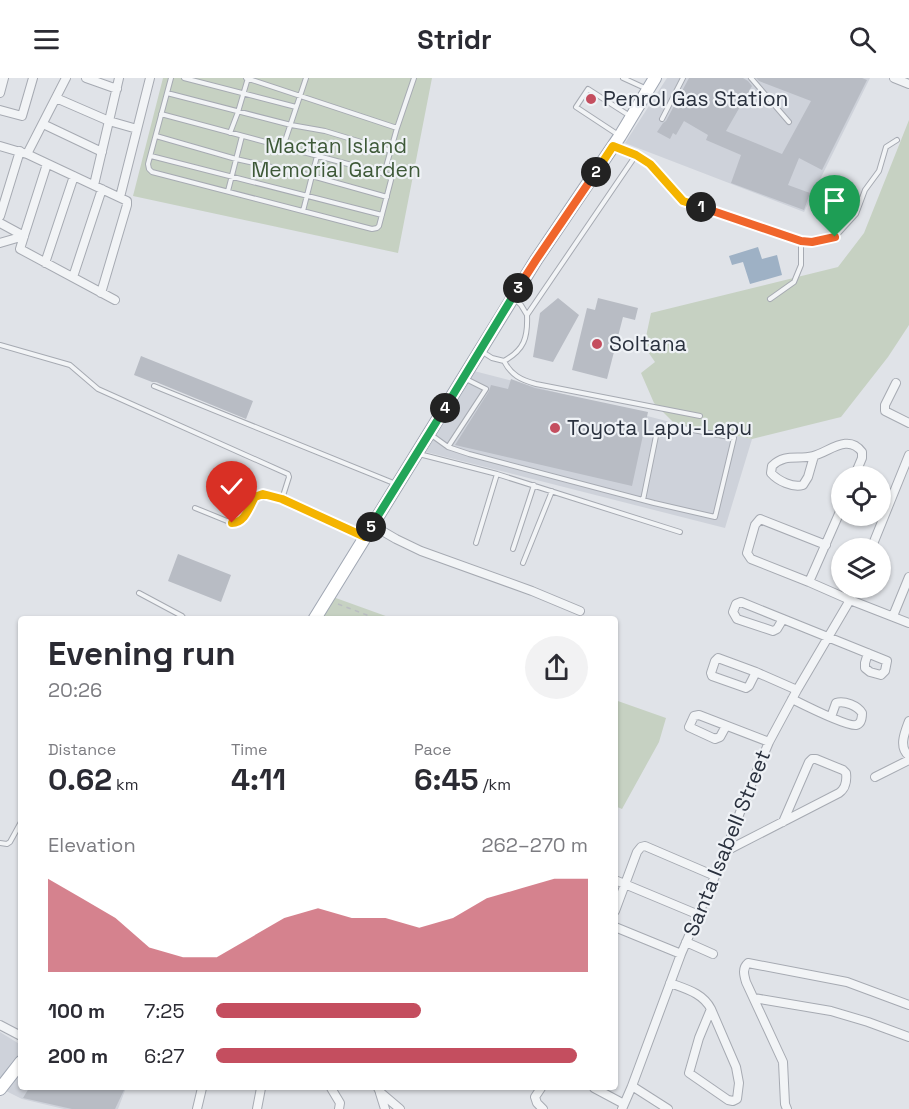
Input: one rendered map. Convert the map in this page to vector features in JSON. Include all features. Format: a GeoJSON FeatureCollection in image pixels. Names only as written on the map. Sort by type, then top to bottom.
{"type":"FeatureCollection","features":[{"type":"Feature","properties":{"kind":"main road"},"geometry":{"type":"LineString","coordinates":[[316,616],[536,260],[617,141],[655,78]]}},
{"type":"Feature","properties":{"kind":"main road"},"geometry":{"type":"LineString","coordinates":[[0,1089],[18,1066]]}},
{"type":"Feature","properties":{"kind":"street"},"geometry":{"type":"LineString","coordinates":[[0,93],[4,78]]}},
{"type":"Feature","properties":{"kind":"street"},"geometry":{"type":"LineString","coordinates":[[0,110],[21,116],[33,78]]}},
{"type":"Feature","properties":{"kind":"street"},"geometry":{"type":"LineString","coordinates":[[0,216],[3,193],[24,152],[43,124],[66,78]]}},
{"type":"Feature","properties":{"kind":"street"},"geometry":{"type":"LineString","coordinates":[[86,78],[117,89]]}},
{"type":"Feature","properties":{"kind":"street"},"geometry":{"type":"LineString","coordinates":[[73,278],[98,187],[102,152],[119,78]]}},
{"type":"Feature","properties":{"kind":"street"},"geometry":{"type":"LineString","coordinates":[[120,197],[150,78]]}},
{"type":"Feature","properties":{"kind":"street"},"geometry":{"type":"LineString","coordinates":[[894,78],[909,84]]}},
{"type":"Feature","properties":{"kind":"street"},"geometry":{"type":"LineString","coordinates":[[56,98],[109,121],[137,129]]}},
{"type":"Feature","properties":{"kind":"street"},"geometry":{"type":"LineString","coordinates":[[43,124],[102,152]]}},
{"type":"Feature","properties":{"kind":"street"},"geometry":{"type":"LineString","coordinates":[[0,146],[24,152],[127,201],[101,293]]}},
{"type":"Feature","properties":{"kind":"street"},"geometry":{"type":"LineString","coordinates":[[47,164],[20,249],[115,300]]}},
{"type":"Feature","properties":{"kind":"street"},"geometry":{"type":"LineString","coordinates":[[45,263],[74,176]]}},
{"type":"Feature","properties":{"kind":"street"},"geometry":{"type":"LineString","coordinates":[[0,223],[24,236]]}},
{"type":"Feature","properties":{"kind":"street"},"geometry":{"type":"LineString","coordinates":[[0,243],[24,236]]}},
{"type":"Feature","properties":{"kind":"street"},"geometry":{"type":"LineString","coordinates":[[896,383],[885,405],[885,411],[909,423]]}},
{"type":"Feature","properties":{"kind":"street"},"geometry":{"type":"LineString","coordinates":[[814,456],[808,477],[803,485],[798,487],[777,479],[771,473],[772,466],[778,460],[814,456],[838,444],[859,448],[862,458],[859,466]]}},
{"type":"Feature","properties":{"kind":"street"},"geometry":{"type":"LineString","coordinates":[[875,538],[909,455]]}},
{"type":"Feature","properties":{"kind":"street"},"geometry":{"type":"LineString","coordinates":[[826,545],[760,519],[755,525],[747,553],[751,559],[909,623]]}},
{"type":"Feature","properties":{"kind":"street"},"geometry":{"type":"LineString","coordinates":[[372,525],[421,552],[532,591],[580,611]]}},
{"type":"Feature","properties":{"kind":"street"},"geometry":{"type":"LineString","coordinates":[[809,582],[834,526]]}},
{"type":"Feature","properties":{"kind":"street"},"geometry":{"type":"LineString","coordinates":[[893,616],[909,577]]}},
{"type":"Feature","properties":{"kind":"street","name":"Santa Isabell Street"},"geometry":{"type":"LineString","coordinates":[[623,1106],[681,954],[726,851],[769,742],[850,600]]}},
{"type":"Feature","properties":{"kind":"street"},"geometry":{"type":"LineString","coordinates":[[783,620],[777,629],[772,631],[737,619],[734,612],[736,604],[741,602],[867,653]]}},
{"type":"Feature","properties":{"kind":"street"},"geometry":{"type":"LineString","coordinates":[[756,672],[746,688],[712,676],[711,673],[718,658],[756,672],[797,690]]}},
{"type":"Feature","properties":{"kind":"street"},"geometry":{"type":"LineString","coordinates":[[792,699],[831,717]]}},
{"type":"Feature","properties":{"kind":"street"},"geometry":{"type":"LineString","coordinates":[[909,721],[903,741],[905,752],[909,756]]}},
{"type":"Feature","properties":{"kind":"street"},"geometry":{"type":"LineString","coordinates":[[726,726],[769,742]]}},
{"type":"Feature","properties":{"kind":"street"},"geometry":{"type":"LineString","coordinates":[[726,851],[839,794],[847,780],[846,773],[812,759],[783,822]]}},
{"type":"Feature","properties":{"kind":"street"},"geometry":{"type":"LineString","coordinates":[[875,777],[909,760]]}},
{"type":"Feature","properties":{"kind":"street"},"geometry":{"type":"LineString","coordinates":[[618,903],[641,847],[645,846],[715,876]]}},
{"type":"Feature","properties":{"kind":"street"},"geometry":{"type":"LineString","coordinates":[[618,881],[699,915]]}},
{"type":"Feature","properties":{"kind":"street"},"geometry":{"type":"LineString","coordinates":[[618,928],[681,954]]}},
{"type":"Feature","properties":{"kind":"street"},"geometry":{"type":"LineString","coordinates":[[687,942],[713,954]]}},
{"type":"Feature","properties":{"kind":"street"},"geometry":{"type":"LineString","coordinates":[[787,1109],[783,1062],[746,982],[744,971],[748,963],[847,982],[909,1005]]}},
{"type":"Feature","properties":{"kind":"street"},"geometry":{"type":"LineString","coordinates":[[670,983],[697,994],[707,1002],[711,1009],[736,1067],[739,1083],[736,1099],[733,1101],[728,1100],[689,1072],[711,1009]]}},
{"type":"Feature","properties":{"kind":"street"},"geometry":{"type":"LineString","coordinates":[[754,998],[831,1011],[909,1037]]}},
{"type":"Feature","properties":{"kind":"street"},"geometry":{"type":"LineString","coordinates":[[0,1026],[18,1035]]}},
{"type":"Feature","properties":{"kind":"street"},"geometry":{"type":"LineString","coordinates":[[632,1086],[668,1109]]}},
{"type":"Feature","properties":{"kind":"street"},"geometry":{"type":"LineString","coordinates":[[197,1109],[202,1090]]}},
{"type":"Feature","properties":{"kind":"street"},"geometry":{"type":"LineString","coordinates":[[258,1109],[261,1090]]}},
{"type":"Feature","properties":{"kind":"street"},"geometry":{"type":"LineString","coordinates":[[332,1090],[340,1103],[339,1109]]}},
{"type":"Feature","properties":{"kind":"street"},"geometry":{"type":"LineString","coordinates":[[380,1090],[385,1109]]}},
{"type":"Feature","properties":{"kind":"street"},"geometry":{"type":"LineString","coordinates":[[381,1090],[400,1109]]}},
{"type":"Feature","properties":{"kind":"street"},"geometry":{"type":"LineString","coordinates":[[540,1090],[535,1097],[543,1109]]}},
{"type":"Feature","properties":{"kind":"street"},"geometry":{"type":"LineString","coordinates":[[597,1090],[623,1106]]}},
{"type":"Feature","properties":{"kind":"lane"},"geometry":{"type":"LineString","coordinates":[[161,114],[389,175],[391,180],[379,226],[372,229],[152,172],[148,164],[151,156],[161,114],[171,78]]}},
{"type":"Feature","properties":{"kind":"lane"},"geometry":{"type":"LineString","coordinates":[[184,78],[296,107]]}},
{"type":"Feature","properties":{"kind":"lane"},"geometry":{"type":"LineString","coordinates":[[230,133],[247,78],[397,128]]}},
{"type":"Feature","properties":{"kind":"lane"},"geometry":{"type":"LineString","coordinates":[[283,147],[306,78]]}},
{"type":"Feature","properties":{"kind":"lane"},"geometry":{"type":"LineString","coordinates":[[384,174],[414,78]]}},
{"type":"Feature","properties":{"kind":"lane"},"geometry":{"type":"LineString","coordinates":[[623,78],[648,89]]}},
{"type":"Feature","properties":{"kind":"lane"},"geometry":{"type":"LineString","coordinates":[[662,119],[683,78]]}},
{"type":"Feature","properties":{"kind":"lane"},"geometry":{"type":"LineString","coordinates":[[752,78],[789,122]]}},
{"type":"Feature","properties":{"kind":"lane"},"geometry":{"type":"LineString","coordinates":[[632,117],[588,89],[576,107],[617,141],[650,164],[683,201],[801,241],[812,242],[835,237],[856,214],[865,190],[879,171],[886,147],[897,140]]}},
{"type":"Feature","properties":{"kind":"lane"},"geometry":{"type":"LineString","coordinates":[[167,93],[291,125],[325,131],[391,151]]}},
{"type":"Feature","properties":{"kind":"lane"},"geometry":{"type":"LineString","coordinates":[[156,136],[236,159],[312,176],[387,197]]}},
{"type":"Feature","properties":{"kind":"lane"},"geometry":{"type":"LineString","coordinates":[[228,191],[242,136]]}},
{"type":"Feature","properties":{"kind":"lane"},"geometry":{"type":"LineString","coordinates":[[480,350],[492,358],[504,361],[514,356],[521,348],[526,335],[527,315],[636,155]]}},
{"type":"Feature","properties":{"kind":"lane"},"geometry":{"type":"LineString","coordinates":[[151,156],[382,215]]}},
{"type":"Feature","properties":{"kind":"lane"},"geometry":{"type":"LineString","coordinates":[[303,211],[316,156]]}},
{"type":"Feature","properties":{"kind":"lane"},"geometry":{"type":"LineString","coordinates":[[770,299],[794,282],[801,265],[801,241]]}},
{"type":"Feature","properties":{"kind":"lane"},"geometry":{"type":"LineString","coordinates":[[513,297],[527,315]]}},
{"type":"Feature","properties":{"kind":"lane"},"geometry":{"type":"LineString","coordinates":[[0,345],[70,365],[98,389],[288,474],[282,499]]}},
{"type":"Feature","properties":{"kind":"lane"},"geometry":{"type":"LineString","coordinates":[[504,361],[514,376],[536,384],[700,416]]}},
{"type":"Feature","properties":{"kind":"lane"},"geometry":{"type":"LineString","coordinates":[[448,447],[486,389],[464,377]]}},
{"type":"Feature","properties":{"kind":"lane"},"geometry":{"type":"LineString","coordinates":[[154,386],[397,485]]}},
{"type":"Feature","properties":{"kind":"lane"},"geometry":{"type":"LineString","coordinates":[[429,434],[448,447],[469,454],[643,500],[715,517],[734,438],[678,427],[675,431],[661,426],[657,431],[643,500]]}},
{"type":"Feature","properties":{"kind":"lane"},"geometry":{"type":"LineString","coordinates":[[416,454],[498,474],[680,532]]}},
{"type":"Feature","properties":{"kind":"lane"},"geometry":{"type":"LineString","coordinates":[[476,543],[498,474]]}},
{"type":"Feature","properties":{"kind":"lane"},"geometry":{"type":"LineString","coordinates":[[513,549],[534,485]]}},
{"type":"Feature","properties":{"kind":"lane"},"geometry":{"type":"LineString","coordinates":[[524,563],[552,491]]}},
{"type":"Feature","properties":{"kind":"lane"},"geometry":{"type":"LineString","coordinates":[[195,508],[232,523],[238,523],[255,497],[263,494],[282,499],[365,537]]}},
{"type":"Feature","properties":{"kind":"lane"},"geometry":{"type":"LineString","coordinates":[[139,593],[178,616]]}},
{"type":"Feature","properties":{"kind":"lane"},"geometry":{"type":"LineString","coordinates":[[0,843],[10,842],[18,827]]}},
{"type":"Feature","properties":{"kind":"path"},"geometry":{"type":"LineString","coordinates":[[326,599],[370,616]]}},
{"type":"Feature","properties":{"kind":"shaded area"},"geometry":{"type":"Polygon","coordinates":[[[667,78],[870,78],[804,212],[625,143],[667,78]]]}},
{"type":"Feature","properties":{"kind":"shaded area"},"geometry":{"type":"Polygon","coordinates":[[[474,371],[674,423],[752,439],[725,528],[426,452],[474,371]]]}},
{"type":"Feature","properties":{"kind":"shaded area"},"geometry":{"type":"Polygon","coordinates":[[[0,1032],[18,1043],[18,1056],[0,1080],[0,1032]]]}},
{"type":"Feature","properties":{"kind":"shaded area"},"geometry":{"type":"Polygon","coordinates":[[[18,1077],[18,1090],[125,1090],[118,1109],[64,1109],[22,1099],[6,1091],[18,1077]]]}},
{"type":"Feature","properties":{"kind":"green space","name":"Mactan Island Memorial Garden"},"geometry":{"type":"Polygon","coordinates":[[[163,78],[432,78],[398,253],[133,196],[163,78]]]}},
{"type":"Feature","properties":{"kind":"green space"},"geometry":{"type":"Polygon","coordinates":[[[909,120],[909,325],[888,357],[841,417],[752,439],[674,423],[654,403],[641,373],[655,362],[644,346],[651,313],[838,267],[864,233],[909,120]]]}},
{"type":"Feature","properties":{"kind":"green space"},"geometry":{"type":"Polygon","coordinates":[[[333,597],[386,616],[322,616],[333,597]]]}},
{"type":"Feature","properties":{"kind":"green space"},"geometry":{"type":"Polygon","coordinates":[[[618,701],[666,718],[659,742],[622,809],[618,807],[618,701]]]}},
{"type":"Feature","properties":{"kind":"water"},"geometry":{"type":"Polygon","coordinates":[[[758,247],[762,259],[777,255],[782,275],[750,284],[743,262],[732,265],[729,256],[758,247]]]}},
{"type":"Feature","properties":{"kind":"building"},"geometry":{"type":"Polygon","coordinates":[[[689,78],[743,78],[748,81],[752,86],[726,131],[782,154],[811,101],[756,78],[862,78],[867,80],[822,170],[799,158],[788,185],[810,193],[804,210],[731,183],[741,155],[706,140],[708,135],[684,121],[676,135],[673,133],[670,139],[657,132],[666,121],[689,78]]]}},
{"type":"Feature","properties":{"kind":"building"},"geometry":{"type":"Polygon","coordinates":[[[558,298],[579,315],[553,362],[533,357],[540,313],[558,298]]]}},
{"type":"Feature","properties":{"kind":"building","name":"Soltana"},"geometry":{"type":"Polygon","coordinates":[[[598,298],[638,308],[635,320],[623,317],[607,379],[572,370],[587,308],[595,310],[598,298]]]}},
{"type":"Feature","properties":{"kind":"building"},"geometry":{"type":"Polygon","coordinates":[[[141,356],[253,401],[246,419],[134,375],[141,356]]]}},
{"type":"Feature","properties":{"kind":"building","name":"Toyota Lapu-Lapu"},"geometry":{"type":"Polygon","coordinates":[[[511,379],[535,388],[648,412],[632,486],[455,445],[491,385],[508,389],[511,379]]]}},
{"type":"Feature","properties":{"kind":"building"},"geometry":{"type":"Polygon","coordinates":[[[178,554],[231,575],[221,602],[168,581],[178,554]]]}},
{"type":"Feature","properties":{"kind":"building"},"geometry":{"type":"Polygon","coordinates":[[[28,1090],[124,1090],[115,1109],[72,1109],[23,1098],[28,1090]]]}},
{"type":"Feature","properties":{"kind":"place","name":"Penrol Gas Station"},"geometry":{"type":"Point","coordinates":[591,99]}},
{"type":"Feature","properties":{"kind":"place","name":"Soltana"},"geometry":{"type":"Point","coordinates":[597,344]}},
{"type":"Feature","properties":{"kind":"place","name":"Toyota Lapu-Lapu"},"geometry":{"type":"Point","coordinates":[555,428]}},
{"type":"Feature","properties":{"kind":"route"},"geometry":{"type":"LineString","coordinates":[[232,523],[242,520],[255,497],[263,494],[282,499],[365,537],[536,260],[613,146],[636,155],[650,164],[683,201],[801,241],[812,242],[835,237]]}}]}
